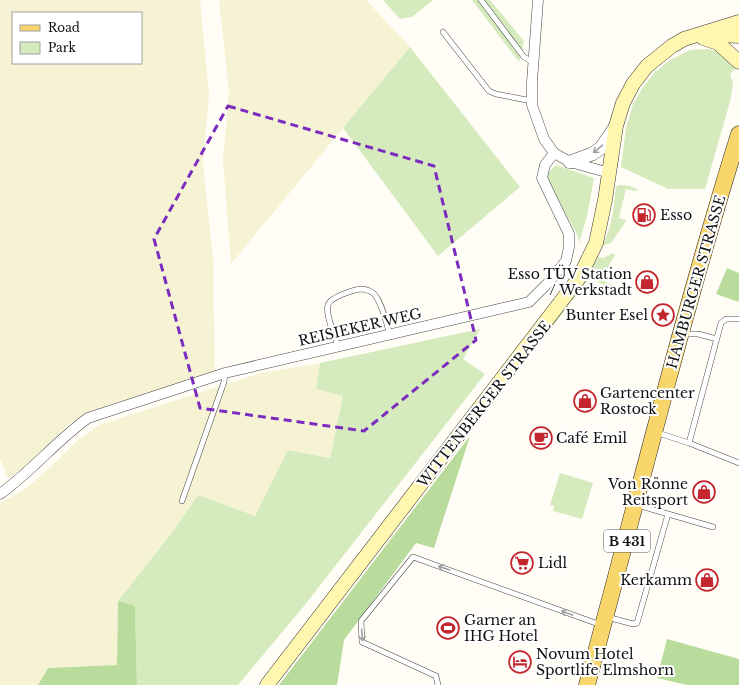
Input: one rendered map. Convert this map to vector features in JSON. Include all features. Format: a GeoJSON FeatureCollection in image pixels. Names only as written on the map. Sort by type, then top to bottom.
{"type":"FeatureCollection","features":[{"type":"Feature","properties":{"kind":"main road","name":"WITTENBERGER STRASSE"},"geometry":{"type":"LineString","coordinates":[[663,54],[686,43],[702,38],[720,35],[738,25]]}},
{"type":"Feature","properties":{"kind":"main road","name":"WITTENBERGER STRASSE"},"geometry":{"type":"LineString","coordinates":[[267,685],[580,278],[596,243],[610,173],[616,126],[623,103],[633,84],[647,66],[672,46],[684,39],[738,25]]}},
{"type":"Feature","properties":{"kind":"main road"},"geometry":{"type":"LineString","coordinates":[[702,38],[718,43],[739,62]]}},
{"type":"Feature","properties":{"kind":"main road","name":"HAMBURGER STRASSE"},"geometry":{"type":"LineString","coordinates":[[587,685],[681,334],[739,134]]}},
{"type":"Feature","properties":{"kind":"street"},"geometry":{"type":"LineString","coordinates":[[538,0],[533,62],[532,101],[544,139],[554,153],[570,162],[610,173]]}},
{"type":"Feature","properties":{"kind":"street"},"geometry":{"type":"LineString","coordinates":[[570,162],[592,154],[601,148],[616,126]]}},
{"type":"Feature","properties":{"kind":"street","name":"REISIEKER WEG"},"geometry":{"type":"LineString","coordinates":[[0,494],[20,480],[70,430],[88,418],[225,373],[529,302],[549,282],[566,261],[569,247],[569,234],[542,178],[545,165],[554,153]]}},
{"type":"Feature","properties":{"kind":"lane"},"geometry":{"type":"LineString","coordinates":[[481,0],[524,57],[533,62]]}},
{"type":"Feature","properties":{"kind":"lane"},"geometry":{"type":"LineString","coordinates":[[443,32],[489,91],[496,94],[532,101]]}},
{"type":"Feature","properties":{"kind":"lane"},"geometry":{"type":"LineString","coordinates":[[338,346],[328,314],[327,306],[329,301],[335,297],[363,289],[375,294],[390,334]]}},
{"type":"Feature","properties":{"kind":"lane"},"geometry":{"type":"LineString","coordinates":[[689,443],[721,324],[726,319],[739,320]]}},
{"type":"Feature","properties":{"kind":"lane"},"geometry":{"type":"LineString","coordinates":[[681,334],[698,334],[717,339]]}},
{"type":"Feature","properties":{"kind":"lane"},"geometry":{"type":"LineString","coordinates":[[182,501],[224,382],[225,373]]}},
{"type":"Feature","properties":{"kind":"lane"},"geometry":{"type":"LineString","coordinates":[[655,432],[689,443],[739,463]]}},
{"type":"Feature","properties":{"kind":"lane"},"geometry":{"type":"LineString","coordinates":[[636,505],[713,527]]}},
{"type":"Feature","properties":{"kind":"lane"},"geometry":{"type":"LineString","coordinates":[[438,685],[436,676],[362,642],[361,621],[414,557],[605,621],[633,624],[637,623],[668,514]]}},
{"type":"Feature","properties":{"kind":"highlighted area"},"geometry":{"type":"Polygon","coordinates":[[[228,106],[434,166],[476,340],[364,431],[200,408],[154,239],[228,106]]]}},
{"type":"Feature","properties":{"kind":"shaded area"},"geometry":{"type":"Polygon","coordinates":[[[0,0],[200,0],[209,94],[203,164],[213,258],[215,372],[87,413],[68,425],[29,463],[8,479],[0,459],[0,0]]]}},
{"type":"Feature","properties":{"kind":"shaded area"},"geometry":{"type":"Polygon","coordinates":[[[219,0],[366,0],[410,47],[231,264],[223,160],[229,92],[219,0]]]}},
{"type":"Feature","properties":{"kind":"shaded area"},"geometry":{"type":"Polygon","coordinates":[[[320,363],[316,389],[343,396],[330,458],[288,450],[255,516],[198,496],[174,530],[118,601],[117,665],[48,668],[38,685],[0,685],[0,503],[25,489],[43,474],[79,439],[99,425],[261,373],[320,363]]]}},
{"type":"Feature","properties":{"kind":"green space"},"geometry":{"type":"Polygon","coordinates":[[[383,0],[433,0],[412,17],[400,19],[383,0]]]}},
{"type":"Feature","properties":{"kind":"green space"},"geometry":{"type":"Polygon","coordinates":[[[472,0],[490,0],[524,41],[519,62],[472,0]]]}},
{"type":"Feature","properties":{"kind":"green space"},"geometry":{"type":"Polygon","coordinates":[[[410,47],[520,187],[438,256],[343,128],[410,47]]]}},
{"type":"Feature","properties":{"kind":"green space"},"geometry":{"type":"Polygon","coordinates":[[[709,49],[726,55],[736,68],[730,74],[733,83],[731,98],[705,189],[668,189],[621,167],[626,128],[633,104],[643,87],[655,72],[670,60],[690,50],[709,49]]]}},
{"type":"Feature","properties":{"kind":"green space"},"geometry":{"type":"Polygon","coordinates":[[[556,165],[594,178],[587,216],[579,243],[578,236],[548,183],[548,173],[556,165]]]}},
{"type":"Feature","properties":{"kind":"green space"},"geometry":{"type":"Polygon","coordinates":[[[619,185],[630,186],[639,190],[635,191],[626,189],[619,218],[626,221],[611,243],[602,246],[609,230],[616,187],[619,185]]]}},
{"type":"Feature","properties":{"kind":"green space"},"geometry":{"type":"Polygon","coordinates":[[[613,253],[615,255],[602,277],[604,281],[615,287],[614,290],[592,279],[587,281],[553,326],[550,324],[589,273],[598,257],[603,258],[613,253]]]}},
{"type":"Feature","properties":{"kind":"green space"},"geometry":{"type":"Polygon","coordinates":[[[727,268],[739,273],[739,302],[716,294],[727,268]]]}},
{"type":"Feature","properties":{"kind":"green space"},"geometry":{"type":"Polygon","coordinates":[[[480,329],[463,359],[485,374],[304,606],[238,685],[137,685],[135,607],[118,601],[174,530],[198,495],[255,516],[288,450],[330,458],[343,396],[316,389],[320,363],[480,329]]]}},
{"type":"Feature","properties":{"kind":"green space"},"geometry":{"type":"Polygon","coordinates":[[[470,436],[434,548],[416,543],[344,640],[337,685],[279,685],[470,436]]]}},
{"type":"Feature","properties":{"kind":"green space"},"geometry":{"type":"Polygon","coordinates":[[[560,473],[593,483],[582,519],[553,511],[554,506],[550,505],[560,473]]]}},
{"type":"Feature","properties":{"kind":"green space"},"geometry":{"type":"Polygon","coordinates":[[[118,601],[135,606],[137,685],[38,685],[48,668],[117,665],[118,601]]]}},
{"type":"Feature","properties":{"kind":"green space"},"geometry":{"type":"Polygon","coordinates":[[[667,639],[739,659],[739,685],[687,685],[657,678],[667,639]]]}},
{"type":"Feature","properties":{"kind":"place","name":"Esso"},"geometry":{"type":"Point","coordinates":[644,215]}},
{"type":"Feature","properties":{"kind":"place","name":"Esso TÜV Station / Werkstadt"},"geometry":{"type":"Point","coordinates":[647,282]}},
{"type":"Feature","properties":{"kind":"place","name":"Bunter Esel"},"geometry":{"type":"Point","coordinates":[663,315]}},
{"type":"Feature","properties":{"kind":"place","name":"Gartencenter Rostock"},"geometry":{"type":"Point","coordinates":[585,401]}},
{"type":"Feature","properties":{"kind":"place","name":"Café Emil"},"geometry":{"type":"Point","coordinates":[541,438]}},
{"type":"Feature","properties":{"kind":"place","name":"Von Rönne Reitsport"},"geometry":{"type":"Point","coordinates":[704,492]}},
{"type":"Feature","properties":{"kind":"place","name":"Lidl"},"geometry":{"type":"Point","coordinates":[522,563]}},
{"type":"Feature","properties":{"kind":"place","name":"Kerkamm"},"geometry":{"type":"Point","coordinates":[707,580]}},
{"type":"Feature","properties":{"kind":"place","name":"Garner an IHG Hotel"},"geometry":{"type":"Point","coordinates":[448,628]}},
{"type":"Feature","properties":{"kind":"place","name":"Novum Hotel Sportlife Elmshorn"},"geometry":{"type":"Point","coordinates":[520,662]}}]}
